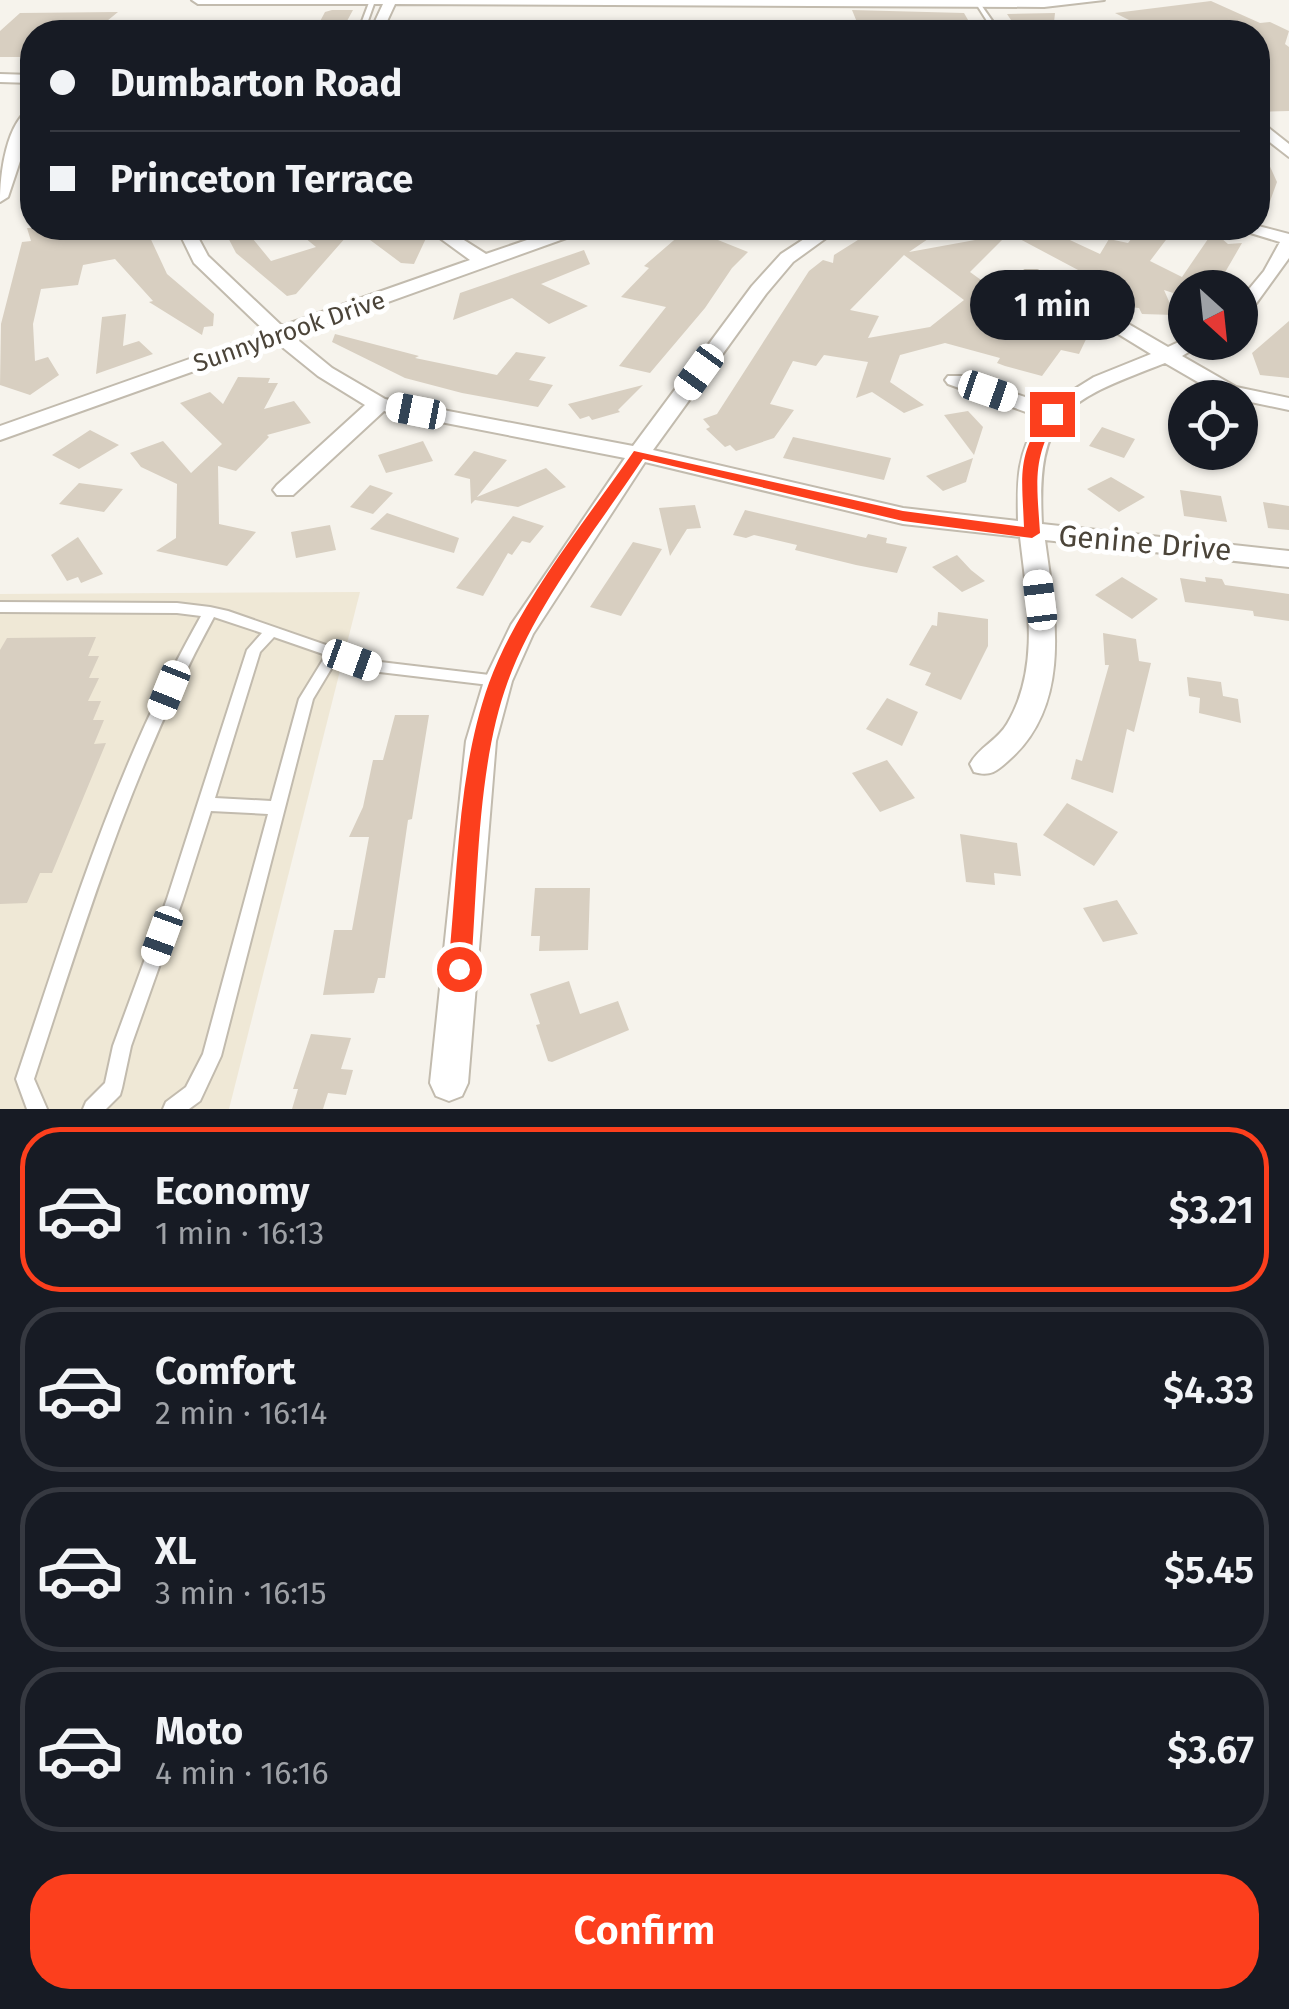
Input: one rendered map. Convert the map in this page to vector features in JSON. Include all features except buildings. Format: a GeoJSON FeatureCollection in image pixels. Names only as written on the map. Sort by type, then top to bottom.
{"type":"FeatureCollection","features":[{"type":"Feature","properties":{"kind":"street"},"geometry":{"type":"LineString","coordinates":[[198,0],[1098,0]]}},
{"type":"Feature","properties":{"kind":"street"},"geometry":{"type":"LineString","coordinates":[[0,197],[20,136]]}},
{"type":"Feature","properties":{"kind":"street","name":"Genine Drive"},"geometry":{"type":"LineString","coordinates":[[191,240],[200,260],[279,334],[325,372],[379,404],[639,454],[903,516],[1289,559]]}},
{"type":"Feature","properties":{"kind":"street"},"geometry":{"type":"LineString","coordinates":[[452,240],[485,262]]}},
{"type":"Feature","properties":{"kind":"street","name":"Sunnybrook Drive"},"geometry":{"type":"LineString","coordinates":[[0,433],[545,240]]}},
{"type":"Feature","properties":{"kind":"street"},"geometry":{"type":"LineString","coordinates":[[448,1083],[481,741],[498,682],[520,632],[639,454],[759,290],[787,258],[814,240]]}},
{"type":"Feature","properties":{"kind":"street"},"geometry":{"type":"LineString","coordinates":[[1258,296],[1281,275],[1289,240]]}},
{"type":"Feature","properties":{"kind":"street"},"geometry":{"type":"LineString","coordinates":[[1031,275],[1168,357]]}},
{"type":"Feature","properties":{"kind":"street"},"geometry":{"type":"LineString","coordinates":[[985,764],[1016,736],[1040,684],[1044,634],[1032,533],[1029,465],[1036,438],[1052,414],[1094,385],[1168,357]]}},
{"type":"Feature","properties":{"kind":"street"},"geometry":{"type":"LineString","coordinates":[[1173,360],[1230,392],[1289,404]]}},
{"type":"Feature","properties":{"kind":"street"},"geometry":{"type":"LineString","coordinates":[[956,380],[1052,414]]}},
{"type":"Feature","properties":{"kind":"street"},"geometry":{"type":"LineString","coordinates":[[285,490],[379,404]]}},
{"type":"Feature","properties":{"kind":"lane"},"geometry":{"type":"LineString","coordinates":[[977,3],[988,20]]}},
{"type":"Feature","properties":{"kind":"lane"},"geometry":{"type":"LineString","coordinates":[[0,607],[177,608],[210,612],[372,666],[498,682]]}},
{"type":"Feature","properties":{"kind":"lane"},"geometry":{"type":"LineString","coordinates":[[37,1109],[25,1080],[100,858],[169,690],[210,612]]}},
{"type":"Feature","properties":{"kind":"lane"},"geometry":{"type":"LineString","coordinates":[[93,1109],[114,1088],[122,1046],[175,899],[254,650],[271,631]]}},
{"type":"Feature","properties":{"kind":"lane"},"geometry":{"type":"LineString","coordinates":[[173,1109],[193,1094],[212,1056],[306,699],[334,653]]}},
{"type":"Feature","properties":{"kind":"lane"},"geometry":{"type":"LineString","coordinates":[[204,804],[276,808]]}},
{"type":"Feature","properties":{"kind":"shaded area"},"geometry":{"type":"Polygon","coordinates":[[[360,592],[229,1109],[0,1109],[0,594],[360,592]]]}},
{"type":"Feature","properties":{"kind":"route"},"geometry":{"type":"LineString","coordinates":[[459,969],[481,741],[498,682],[520,632],[639,454],[903,516],[1032,533],[1029,465],[1036,438],[1052,414]]}}]}
